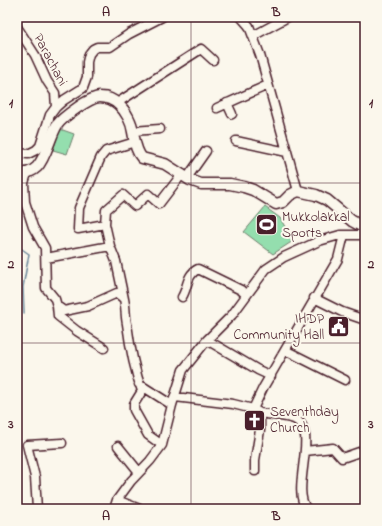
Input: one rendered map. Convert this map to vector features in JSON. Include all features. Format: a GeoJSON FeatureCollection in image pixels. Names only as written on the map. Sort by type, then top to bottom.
{"type":"FeatureCollection","features":[{"type":"Feature","properties":{"kind":"main road"},"geometry":{"type":"LineString","coordinates":[[22,173],[37,166],[57,124],[86,102],[98,97],[111,99],[120,106],[127,115],[133,131],[138,154],[142,158],[165,164],[201,184],[230,184],[253,190],[276,204],[283,202],[290,195],[298,192],[316,195],[327,200],[352,221],[365,228]]}},
{"type":"Feature","properties":{"kind":"street"},"geometry":{"type":"LineString","coordinates":[[17,153],[28,154],[36,150],[40,146],[50,115],[56,107],[83,88],[86,78],[89,54],[93,49],[97,47],[110,47],[129,34],[162,17]]}},
{"type":"Feature","properties":{"kind":"street"},"geometry":{"type":"LineString","coordinates":[[241,17],[249,26],[260,55],[298,192]]}},
{"type":"Feature","properties":{"kind":"street"},"geometry":{"type":"LineString","coordinates":[[253,36],[288,17]]}},
{"type":"Feature","properties":{"kind":"street","name":"Parachani"},"geometry":{"type":"LineString","coordinates":[[17,27],[55,93],[56,107]]}},
{"type":"Feature","properties":{"kind":"street"},"geometry":{"type":"LineString","coordinates":[[117,104],[201,49],[213,60]]}},
{"type":"Feature","properties":{"kind":"street"},"geometry":{"type":"LineString","coordinates":[[217,108],[268,85]]}},
{"type":"Feature","properties":{"kind":"street"},"geometry":{"type":"LineString","coordinates":[[227,103],[232,114]]}},
{"type":"Feature","properties":{"kind":"street"},"geometry":{"type":"LineString","coordinates":[[133,131],[160,128]]}},
{"type":"Feature","properties":{"kind":"street"},"geometry":{"type":"LineString","coordinates":[[236,141],[287,152]]}},
{"type":"Feature","properties":{"kind":"street"},"geometry":{"type":"LineString","coordinates":[[105,224],[78,229],[79,208],[101,157],[106,151],[135,142]]}},
{"type":"Feature","properties":{"kind":"street"},"geometry":{"type":"LineString","coordinates":[[162,445],[148,435],[134,410],[134,404],[142,391],[136,375],[129,341],[124,299],[116,261],[110,246],[105,224],[106,210],[123,195],[135,206],[148,194],[159,204],[206,151]]}},
{"type":"Feature","properties":{"kind":"street"},"geometry":{"type":"LineString","coordinates":[[22,173],[25,202],[33,227],[45,248],[46,288],[55,299],[58,316],[77,331],[104,348]]}},
{"type":"Feature","properties":{"kind":"street"},"geometry":{"type":"LineString","coordinates":[[114,509],[117,500],[162,445],[173,401],[183,370],[207,340],[232,315],[266,269],[284,257],[319,241],[340,235],[365,235]]}},
{"type":"Feature","properties":{"kind":"street"},"geometry":{"type":"LineString","coordinates":[[255,471],[255,460],[260,430],[257,411],[271,376],[314,298],[338,259],[344,236]]}},
{"type":"Feature","properties":{"kind":"street"},"geometry":{"type":"LineString","coordinates":[[46,258],[110,246]]}},
{"type":"Feature","properties":{"kind":"street"},"geometry":{"type":"LineString","coordinates":[[182,297],[185,293],[185,286],[190,277],[198,269],[234,286],[246,295]]}},
{"type":"Feature","properties":{"kind":"street"},"geometry":{"type":"LineString","coordinates":[[57,306],[64,311],[88,306],[117,293],[124,299]]}},
{"type":"Feature","properties":{"kind":"street"},"geometry":{"type":"LineString","coordinates":[[314,298],[342,312],[365,320]]}},
{"type":"Feature","properties":{"kind":"street"},"geometry":{"type":"LineString","coordinates":[[207,340],[271,376]]}},
{"type":"Feature","properties":{"kind":"street"},"geometry":{"type":"LineString","coordinates":[[285,350],[346,380]]}},
{"type":"Feature","properties":{"kind":"street"},"geometry":{"type":"LineString","coordinates":[[139,384],[173,401],[233,404],[295,419],[301,424],[304,432],[305,451],[302,469],[302,493],[303,505],[307,509]]}},
{"type":"Feature","properties":{"kind":"street"},"geometry":{"type":"LineString","coordinates":[[37,509],[35,478],[27,445],[62,443]]}},
{"type":"Feature","properties":{"kind":"street"},"geometry":{"type":"LineString","coordinates":[[118,446],[139,472]]}},
{"type":"Feature","properties":{"kind":"street"},"geometry":{"type":"LineString","coordinates":[[305,451],[333,448],[342,458],[365,450]]}},
{"type":"Feature","properties":{"kind":"street"},"geometry":{"type":"LineString","coordinates":[[117,500],[140,509]]}},
{"type":"Feature","properties":{"kind":"green space"},"geometry":{"type":"Polygon","coordinates":[[[60,129],[74,134],[67,154],[53,150],[60,129]]]}},
{"type":"Feature","properties":{"kind":"green space","name":"Mukkolakkal Sports"},"geometry":{"type":"Polygon","coordinates":[[[265,207],[280,218],[293,241],[273,254],[244,232],[265,207]]]}},
{"type":"Feature","properties":{"kind":"waterway"},"geometry":{"type":"LineString","coordinates":[[119,17],[123,17]]}},
{"type":"Feature","properties":{"kind":"waterway"},"geometry":{"type":"LineString","coordinates":[[17,242],[19,247],[29,254],[23,287],[24,313]]}},
{"type":"Feature","properties":{"kind":"place","name":"Mukkolakkal Sports"},"geometry":{"type":"Point","coordinates":[267,225]}},
{"type":"Feature","properties":{"kind":"place","name":"IHDP Community Hall"},"geometry":{"type":"Point","coordinates":[339,327]}},
{"type":"Feature","properties":{"kind":"place","name":"Seventhday Church"},"geometry":{"type":"Point","coordinates":[254,420]}}]}
